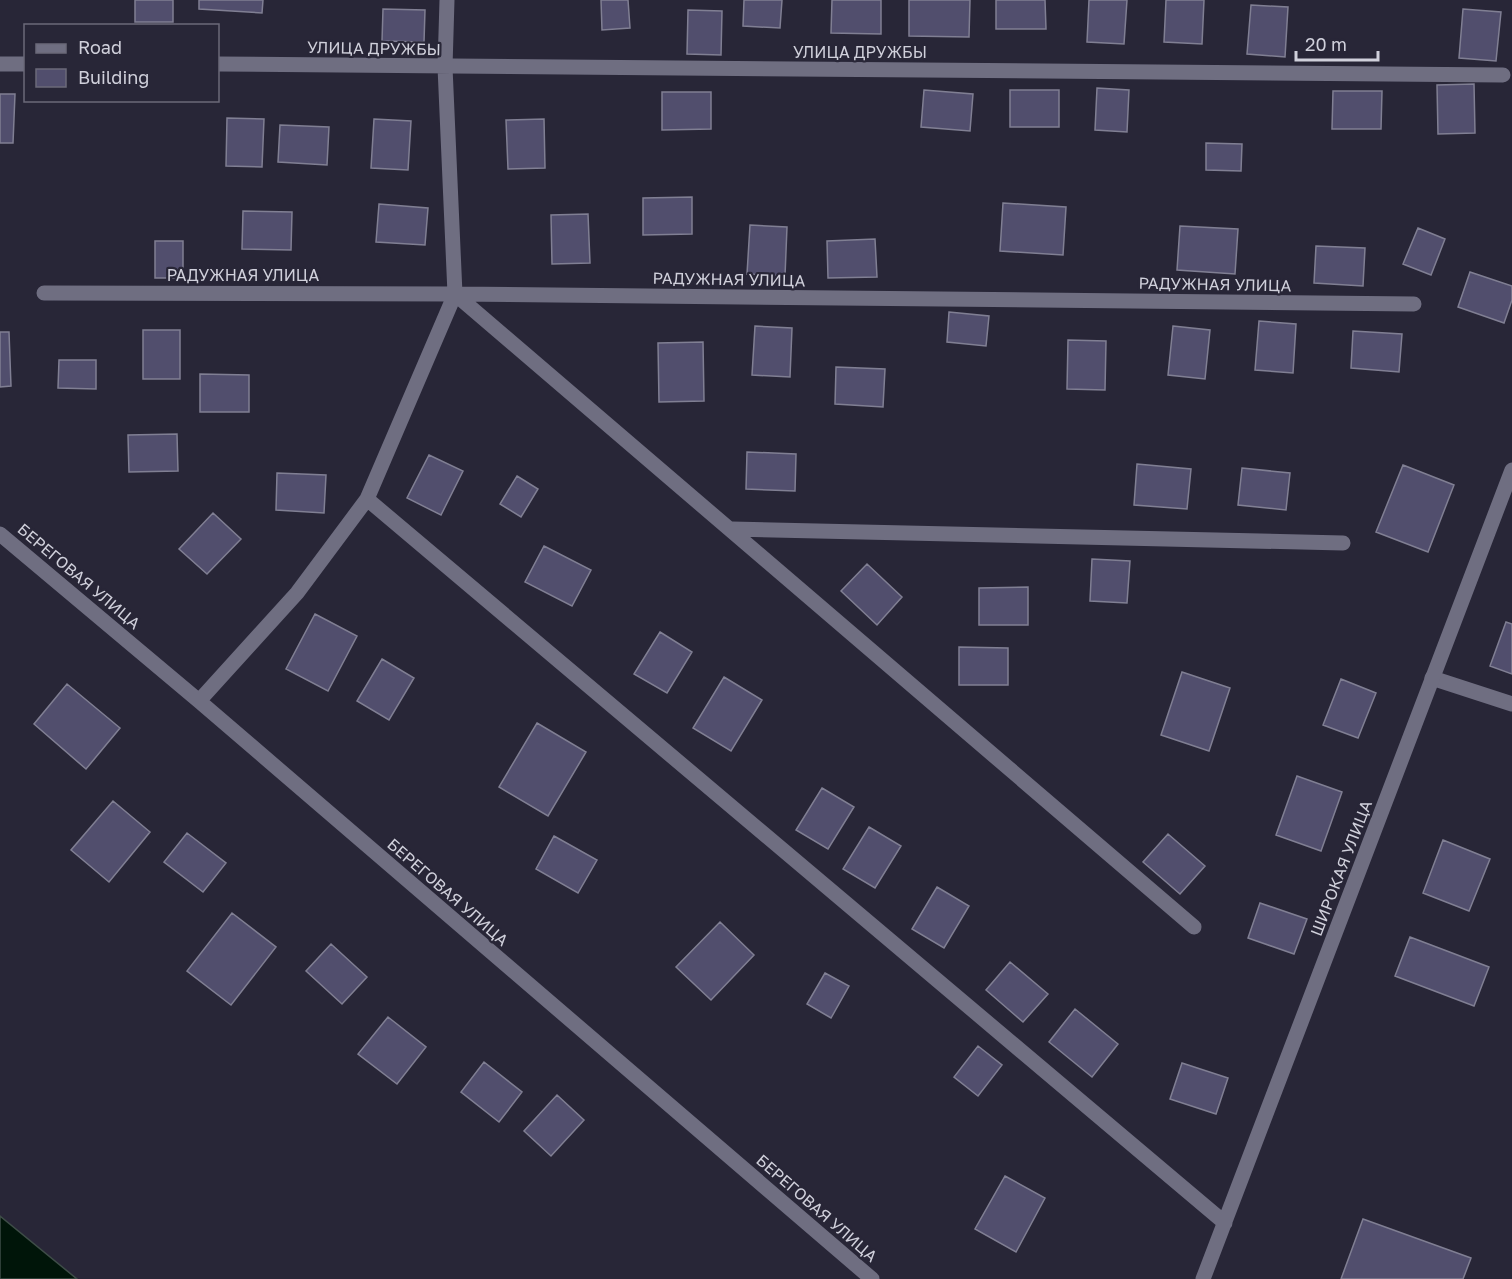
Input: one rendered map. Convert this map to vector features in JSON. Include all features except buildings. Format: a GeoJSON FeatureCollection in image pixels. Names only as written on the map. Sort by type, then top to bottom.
{"type":"FeatureCollection","features":[{"type":"Feature","properties":{"kind":"street"},"geometry":{"type":"LineString","coordinates":[[199,701],[297,593],[367,499],[455,294],[444,67],[447,0]]}},
{"type":"Feature","properties":{"kind":"street"},"geometry":{"type":"LineString","coordinates":[[0,64],[24,64]]}},
{"type":"Feature","properties":{"kind":"street","name":"УЛИЦА ДРУЖБЫ"},"geometry":{"type":"LineString","coordinates":[[219,64],[1503,75]]}},
{"type":"Feature","properties":{"kind":"street","name":"РАДУЖНАЯ УЛИЦА"},"geometry":{"type":"LineString","coordinates":[[44,292],[1414,304]]}},
{"type":"Feature","properties":{"kind":"street"},"geometry":{"type":"LineString","coordinates":[[455,294],[1194,927]]}},
{"type":"Feature","properties":{"kind":"street","name":"ШИРОКАЯ УЛИЦА"},"geometry":{"type":"LineString","coordinates":[[1203,1279],[1512,470]]}},
{"type":"Feature","properties":{"kind":"street"},"geometry":{"type":"LineString","coordinates":[[367,499],[1224,1223]]}},
{"type":"Feature","properties":{"kind":"street"},"geometry":{"type":"LineString","coordinates":[[732,529],[1343,543]]}},
{"type":"Feature","properties":{"kind":"street","name":"БЕРЕГОВАЯ УЛИЦА"},"geometry":{"type":"LineString","coordinates":[[0,534],[199,701],[872,1279]]}},
{"type":"Feature","properties":{"kind":"street"},"geometry":{"type":"LineString","coordinates":[[1432,678],[1512,704]]}},
{"type":"Feature","properties":{"kind":"shaded area"},"geometry":{"type":"Polygon","coordinates":[[[0,1216],[77,1279],[0,1279],[0,1216]]]}}]}
